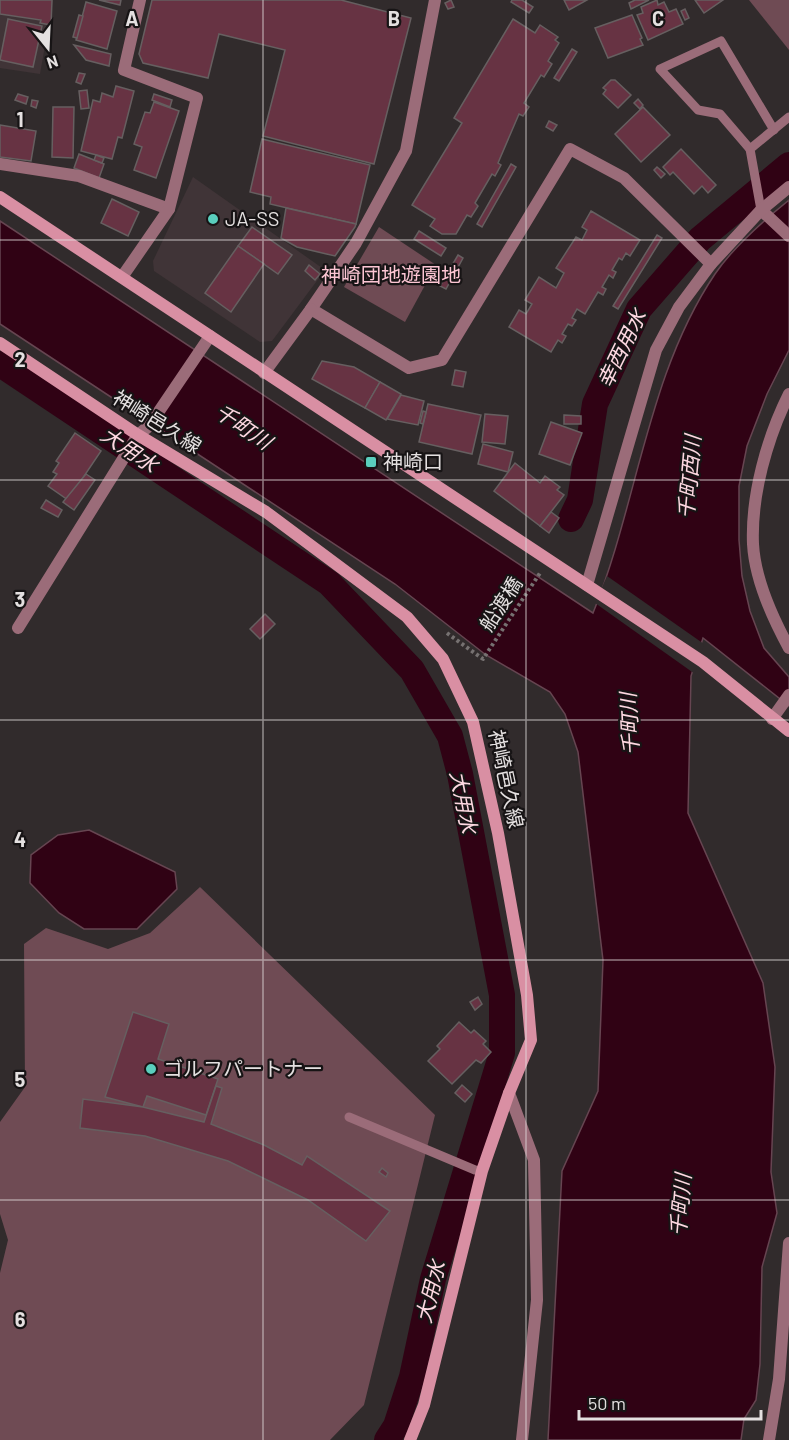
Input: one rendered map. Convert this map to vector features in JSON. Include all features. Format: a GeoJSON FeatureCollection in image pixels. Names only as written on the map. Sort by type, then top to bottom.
{"type":"FeatureCollection","features":[{"type":"Feature","properties":{"kind":"main road"},"geometry":{"type":"LineString","coordinates":[[0,196],[264,373],[600,592],[703,662],[772,719],[789,730]]}},
{"type":"Feature","properties":{"kind":"main road","name":"神崎邑久線"},"geometry":{"type":"LineString","coordinates":[[0,343],[138,435],[275,519],[407,618],[443,659],[474,722],[498,833],[527,995],[531,1040],[478,1170],[424,1405],[410,1440]]}},
{"type":"Feature","properties":{"kind":"street"},"geometry":{"type":"LineString","coordinates":[[122,278],[170,209],[197,98],[124,70],[140,0]]}},
{"type":"Feature","properties":{"kind":"street"},"geometry":{"type":"LineString","coordinates":[[264,373],[356,243],[406,151],[435,0]]}},
{"type":"Feature","properties":{"kind":"street"},"geometry":{"type":"LineString","coordinates":[[311,309],[409,368],[442,360],[570,149],[624,178],[711,264]]}},
{"type":"Feature","properties":{"kind":"street"},"geometry":{"type":"LineString","coordinates":[[0,164],[79,176],[170,209]]}},
{"type":"Feature","properties":{"kind":"street"},"geometry":{"type":"LineString","coordinates":[[587,585],[656,350],[679,307],[711,264],[761,209],[789,187]]}},
{"type":"Feature","properties":{"kind":"street"},"geometry":{"type":"LineString","coordinates":[[761,209],[789,236]]}},
{"type":"Feature","properties":{"kind":"street"},"geometry":{"type":"LineString","coordinates":[[18,628],[138,435],[149,426],[210,336]]}},
{"type":"Feature","properties":{"kind":"street"},"geometry":{"type":"LineString","coordinates":[[789,394],[780,411],[764,463],[757,498],[753,545],[762,588],[777,628],[789,648]]}},
{"type":"Feature","properties":{"kind":"street"},"geometry":{"type":"LineString","coordinates":[[772,719],[789,695]]}},
{"type":"Feature","properties":{"kind":"street"},"geometry":{"type":"LineString","coordinates":[[509,1093],[534,1160],[537,1300],[522,1440]]}},
{"type":"Feature","properties":{"kind":"street"},"geometry":{"type":"LineString","coordinates":[[769,1440],[779,1379],[789,1243]]}},
{"type":"Feature","properties":{"kind":"lane"},"geometry":{"type":"LineString","coordinates":[[761,209],[750,149],[720,114],[698,110],[660,69],[721,41],[774,130]]}},
{"type":"Feature","properties":{"kind":"lane"},"geometry":{"type":"LineString","coordinates":[[750,149],[789,117]]}},
{"type":"Feature","properties":{"kind":"lane"},"geometry":{"type":"LineString","coordinates":[[350,1117],[478,1170]]}},
{"type":"Feature","properties":{"kind":"path","name":"船渡橋"},"geometry":{"type":"LineString","coordinates":[[486,655],[542,569]]}},
{"type":"Feature","properties":{"kind":"shaded area"},"geometry":{"type":"Polygon","coordinates":[[[0,0],[53,0],[40,74],[0,68],[0,0]]]}},
{"type":"Feature","properties":{"kind":"shaded area","name":"JA-SS"},"geometry":{"type":"Polygon","coordinates":[[[193,177],[325,270],[272,341],[260,342],[154,271],[153,261],[193,177]]]}},
{"type":"Feature","properties":{"kind":"green space"},"geometry":{"type":"Polygon","coordinates":[[[749,0],[789,0],[789,50],[749,0]]]}},
{"type":"Feature","properties":{"kind":"green space","name":"神崎団地遊園地"},"geometry":{"type":"Polygon","coordinates":[[[379,227],[436,265],[405,322],[344,287],[379,227]]]}},
{"type":"Feature","properties":{"kind":"green space","name":"ゴルフパートナー"},"geometry":{"type":"Polygon","coordinates":[[[200,887],[435,1115],[364,1405],[330,1440],[0,1440],[0,1273],[8,1240],[0,1214],[0,1122],[25,1087],[24,944],[46,928],[108,949],[150,933],[200,887]]]}},
{"type":"Feature","properties":{"kind":"water"},"geometry":{"type":"Polygon","coordinates":[[[789,200],[789,350],[767,394],[747,446],[739,486],[739,540],[742,576],[750,611],[764,648],[789,677],[789,706],[703,638],[691,676],[688,813],[763,983],[775,1067],[771,1172],[777,1213],[762,1267],[760,1364],[756,1400],[744,1419],[741,1440],[548,1440],[562,1171],[598,1091],[603,960],[578,752],[565,714],[550,692],[486,655],[395,584],[0,324],[0,221],[593,613],[608,571],[658,396],[692,313],[715,274],[731,254],[759,225],[789,200]]]}},
{"type":"Feature","properties":{"kind":"water"},"geometry":{"type":"Polygon","coordinates":[[[89,830],[175,872],[177,889],[137,929],[84,929],[59,913],[30,883],[31,855],[58,835],[89,830]]]}},
{"type":"Feature","properties":{"kind":"pier"},"geometry":{"type":"Polygon","coordinates":[[[607,576],[704,644],[695,674],[595,603],[607,576]]]}},
{"type":"Feature","properties":{"kind":"building"},"geometry":{"type":"Polygon","coordinates":[[[0,0],[52,0],[51,25],[40,23],[41,20],[0,14],[0,0]]]}},
{"type":"Feature","properties":{"kind":"building"},"geometry":{"type":"Polygon","coordinates":[[[99,0],[121,0],[120,5],[99,0]]]}},
{"type":"Feature","properties":{"kind":"building"},"geometry":{"type":"Polygon","coordinates":[[[152,0],[341,0],[411,18],[374,164],[263,136],[285,50],[219,34],[208,78],[143,63],[139,54],[152,0]]]}},
{"type":"Feature","properties":{"kind":"building"},"geometry":{"type":"Polygon","coordinates":[[[451,0],[454,7],[448,9],[445,3],[451,0]]]}},
{"type":"Feature","properties":{"kind":"building"},"geometry":{"type":"Polygon","coordinates":[[[522,0],[533,7],[529,13],[511,2],[522,0]]]}},
{"type":"Feature","properties":{"kind":"building"},"geometry":{"type":"Polygon","coordinates":[[[564,0],[587,0],[569,10],[564,0]]]}},
{"type":"Feature","properties":{"kind":"building"},"geometry":{"type":"Polygon","coordinates":[[[635,0],[649,0],[631,9],[629,3],[635,0]]]}},
{"type":"Feature","properties":{"kind":"building"},"geometry":{"type":"Polygon","coordinates":[[[657,0],[658,5],[664,2],[669,12],[676,9],[683,24],[648,40],[637,15],[643,13],[641,7],[657,0]]]}},
{"type":"Feature","properties":{"kind":"building"},"geometry":{"type":"Polygon","coordinates":[[[695,0],[723,0],[704,13],[695,0]]]}},
{"type":"Feature","properties":{"kind":"building"},"geometry":{"type":"Polygon","coordinates":[[[86,2],[117,11],[107,49],[76,40],[86,2]]]}},
{"type":"Feature","properties":{"kind":"building"},"geometry":{"type":"Polygon","coordinates":[[[685,9],[689,18],[685,20],[681,11],[685,9]]]}},
{"type":"Feature","properties":{"kind":"building"},"geometry":{"type":"Polygon","coordinates":[[[79,15],[83,16],[77,38],[73,37],[79,15]]]}},
{"type":"Feature","properties":{"kind":"building"},"geometry":{"type":"Polygon","coordinates":[[[632,15],[643,45],[608,58],[595,28],[632,15]]]}},
{"type":"Feature","properties":{"kind":"building"},"geometry":{"type":"Polygon","coordinates":[[[8,19],[42,26],[33,67],[0,60],[8,19]]]}},
{"type":"Feature","properties":{"kind":"building"},"geometry":{"type":"Polygon","coordinates":[[[513,19],[535,33],[540,25],[558,37],[555,40],[559,43],[548,61],[552,64],[544,77],[541,75],[524,103],[529,107],[523,116],[519,114],[498,163],[501,165],[495,176],[492,174],[475,203],[478,206],[471,217],[467,215],[456,234],[442,234],[430,226],[435,219],[412,205],[462,123],[454,118],[513,19]]]}},
{"type":"Feature","properties":{"kind":"building"},"geometry":{"type":"Polygon","coordinates":[[[74,45],[111,54],[109,66],[86,60],[74,45]]]}},
{"type":"Feature","properties":{"kind":"building"},"geometry":{"type":"Polygon","coordinates":[[[572,49],[577,52],[559,81],[554,78],[572,49]]]}},
{"type":"Feature","properties":{"kind":"building"},"geometry":{"type":"Polygon","coordinates":[[[79,73],[85,74],[81,84],[76,82],[79,73]]]}},
{"type":"Feature","properties":{"kind":"building"},"geometry":{"type":"Polygon","coordinates":[[[611,80],[615,80],[631,95],[618,108],[603,94],[606,90],[603,88],[611,80]]]}},
{"type":"Feature","properties":{"kind":"building"},"geometry":{"type":"Polygon","coordinates":[[[116,86],[134,91],[122,138],[118,137],[112,159],[81,151],[93,100],[100,102],[102,93],[113,97],[116,86]]]}},
{"type":"Feature","properties":{"kind":"building"},"geometry":{"type":"Polygon","coordinates":[[[87,90],[89,108],[81,109],[79,91],[87,90]]]}},
{"type":"Feature","properties":{"kind":"building"},"geometry":{"type":"Polygon","coordinates":[[[18,94],[28,97],[26,104],[15,100],[18,94]]]}},
{"type":"Feature","properties":{"kind":"building"},"geometry":{"type":"Polygon","coordinates":[[[154,94],[172,100],[170,107],[152,100],[154,94]]]}},
{"type":"Feature","properties":{"kind":"building"},"geometry":{"type":"Polygon","coordinates":[[[638,99],[643,105],[640,109],[634,103],[638,99]]]}},
{"type":"Feature","properties":{"kind":"building"},"geometry":{"type":"Polygon","coordinates":[[[32,100],[38,101],[36,108],[31,106],[32,100]]]}},
{"type":"Feature","properties":{"kind":"building"},"geometry":{"type":"Polygon","coordinates":[[[154,102],[179,111],[156,178],[134,170],[142,147],[134,144],[145,112],[150,113],[154,102]]]}},
{"type":"Feature","properties":{"kind":"building"},"geometry":{"type":"Polygon","coordinates":[[[53,107],[74,107],[73,158],[52,157],[53,107]]]}},
{"type":"Feature","properties":{"kind":"building"},"geometry":{"type":"Polygon","coordinates":[[[643,107],[670,135],[641,162],[615,134],[643,107]]]}},
{"type":"Feature","properties":{"kind":"building"},"geometry":{"type":"Polygon","coordinates":[[[549,121],[557,125],[553,131],[546,127],[549,121]]]}},
{"type":"Feature","properties":{"kind":"building"},"geometry":{"type":"Polygon","coordinates":[[[0,125],[36,131],[31,161],[0,157],[0,125]]]}},
{"type":"Feature","properties":{"kind":"building"},"geometry":{"type":"Polygon","coordinates":[[[262,139],[370,165],[356,224],[270,204],[271,197],[250,192],[262,139]]]}},
{"type":"Feature","properties":{"kind":"building"},"geometry":{"type":"Polygon","coordinates":[[[681,149],[716,185],[708,193],[702,186],[694,194],[673,172],[670,175],[663,167],[681,149]]]}},
{"type":"Feature","properties":{"kind":"building"},"geometry":{"type":"Polygon","coordinates":[[[79,154],[104,164],[99,178],[74,168],[79,154]]]}},
{"type":"Feature","properties":{"kind":"building"},"geometry":{"type":"Polygon","coordinates":[[[96,155],[104,158],[102,163],[94,160],[96,155]]]}},
{"type":"Feature","properties":{"kind":"building"},"geometry":{"type":"Polygon","coordinates":[[[511,164],[516,167],[482,227],[477,224],[511,164]]]}},
{"type":"Feature","properties":{"kind":"building"},"geometry":{"type":"Polygon","coordinates":[[[657,167],[665,174],[661,178],[654,170],[657,167]]]}},
{"type":"Feature","properties":{"kind":"building"},"geometry":{"type":"Polygon","coordinates":[[[112,199],[139,212],[128,236],[101,223],[112,199]]]}},
{"type":"Feature","properties":{"kind":"building"},"geometry":{"type":"Polygon","coordinates":[[[286,208],[356,224],[335,256],[297,247],[281,238],[286,208]]]}},
{"type":"Feature","properties":{"kind":"building"},"geometry":{"type":"Polygon","coordinates":[[[591,211],[640,240],[630,256],[626,253],[622,260],[619,258],[612,270],[616,272],[613,278],[609,275],[602,287],[606,289],[603,295],[598,292],[585,314],[577,309],[572,318],[576,320],[572,326],[568,324],[562,334],[566,336],[562,343],[558,340],[551,352],[509,327],[519,310],[526,314],[532,304],[525,300],[539,277],[556,288],[564,273],[556,268],[576,237],[582,240],[587,230],[582,227],[591,211]]]}},
{"type":"Feature","properties":{"kind":"building"},"geometry":{"type":"Polygon","coordinates":[[[252,227],[292,255],[278,274],[238,246],[252,227]]]}},
{"type":"Feature","properties":{"kind":"building"},"geometry":{"type":"Polygon","coordinates":[[[419,231],[446,248],[441,256],[414,239],[419,231]]]}},
{"type":"Feature","properties":{"kind":"building"},"geometry":{"type":"Polygon","coordinates":[[[657,235],[662,238],[618,309],[613,306],[657,235]]]}},
{"type":"Feature","properties":{"kind":"building"},"geometry":{"type":"Polygon","coordinates":[[[238,246],[264,264],[231,312],[205,293],[238,246]]]}},
{"type":"Feature","properties":{"kind":"building"},"geometry":{"type":"Polygon","coordinates":[[[458,255],[463,258],[446,289],[440,286],[458,255]]]}},
{"type":"Feature","properties":{"kind":"building"},"geometry":{"type":"Polygon","coordinates":[[[309,265],[320,274],[315,280],[305,271],[309,265]]]}},
{"type":"Feature","properties":{"kind":"building"},"geometry":{"type":"Polygon","coordinates":[[[322,361],[354,367],[380,382],[365,408],[312,379],[322,361]]]}},
{"type":"Feature","properties":{"kind":"building"},"geometry":{"type":"Polygon","coordinates":[[[455,370],[466,372],[463,387],[452,385],[455,370]]]}},
{"type":"Feature","properties":{"kind":"building"},"geometry":{"type":"Polygon","coordinates":[[[380,382],[401,394],[386,420],[365,408],[380,382]]]}},
{"type":"Feature","properties":{"kind":"building"},"geometry":{"type":"Polygon","coordinates":[[[401,395],[424,401],[418,425],[387,419],[401,395]]]}},
{"type":"Feature","properties":{"kind":"building"},"geometry":{"type":"Polygon","coordinates":[[[428,404],[481,415],[472,454],[419,442],[428,404]]]}},
{"type":"Feature","properties":{"kind":"building"},"geometry":{"type":"Polygon","coordinates":[[[423,411],[426,412],[423,424],[420,423],[423,411]]]}},
{"type":"Feature","properties":{"kind":"building"},"geometry":{"type":"Polygon","coordinates":[[[485,414],[508,416],[505,444],[482,442],[485,414]]]}},
{"type":"Feature","properties":{"kind":"building"},"geometry":{"type":"Polygon","coordinates":[[[564,415],[581,416],[581,424],[564,424],[564,415]]]}},
{"type":"Feature","properties":{"kind":"building"},"geometry":{"type":"Polygon","coordinates":[[[551,422],[582,433],[570,465],[539,454],[551,422]]]}},
{"type":"Feature","properties":{"kind":"building"},"geometry":{"type":"Polygon","coordinates":[[[75,433],[101,451],[68,500],[48,486],[57,474],[53,472],[59,463],[56,461],[75,433]]]}},
{"type":"Feature","properties":{"kind":"building"},"geometry":{"type":"Polygon","coordinates":[[[483,444],[513,452],[508,472],[478,464],[483,444]]]}},
{"type":"Feature","properties":{"kind":"building"},"geometry":{"type":"Polygon","coordinates":[[[515,463],[540,483],[545,476],[560,487],[557,490],[564,495],[540,526],[494,491],[515,463]]]}},
{"type":"Feature","properties":{"kind":"building"},"geometry":{"type":"Polygon","coordinates":[[[86,474],[95,480],[74,510],[63,502],[86,474]]]}},
{"type":"Feature","properties":{"kind":"building"},"geometry":{"type":"Polygon","coordinates":[[[46,500],[62,510],[58,517],[41,508],[46,500]]]}},
{"type":"Feature","properties":{"kind":"building"},"geometry":{"type":"Polygon","coordinates":[[[551,512],[559,518],[549,533],[540,526],[551,512]]]}},
{"type":"Feature","properties":{"kind":"building"},"geometry":{"type":"Polygon","coordinates":[[[265,614],[275,624],[260,639],[250,629],[265,614]]]}},
{"type":"Feature","properties":{"kind":"building"},"geometry":{"type":"Polygon","coordinates":[[[478,997],[482,1004],[475,1010],[470,1002],[478,997]]]}},
{"type":"Feature","properties":{"kind":"building","name":"ゴルフパートナー"},"geometry":{"type":"Polygon","coordinates":[[[133,1012],[169,1024],[158,1059],[218,1079],[206,1115],[147,1096],[143,1107],[105,1097],[133,1012]]]}},
{"type":"Feature","properties":{"kind":"building"},"geometry":{"type":"Polygon","coordinates":[[[459,1022],[471,1033],[474,1030],[486,1041],[483,1044],[491,1052],[481,1063],[476,1060],[452,1084],[428,1061],[440,1049],[437,1046],[459,1022]]]}},
{"type":"Feature","properties":{"kind":"building"},"geometry":{"type":"Polygon","coordinates":[[[462,1085],[472,1094],[465,1102],[455,1093],[462,1085]]]}},
{"type":"Feature","properties":{"kind":"building"},"geometry":{"type":"Polygon","coordinates":[[[216,1086],[222,1088],[211,1124],[264,1145],[302,1165],[307,1156],[390,1211],[366,1241],[308,1200],[228,1161],[145,1136],[80,1128],[83,1099],[143,1107],[204,1122],[216,1086]]]}},
{"type":"Feature","properties":{"kind":"building"},"geometry":{"type":"Polygon","coordinates":[[[382,1168],[388,1173],[386,1177],[379,1172],[382,1168]]]}},
{"type":"Feature","properties":{"kind":"waterway","name":"幸西用水"},"geometry":{"type":"LineString","coordinates":[[571,519],[580,500],[595,404],[639,309],[700,239],[789,165]]}},
{"type":"Feature","properties":{"kind":"waterway","name":"大用水"},"geometry":{"type":"LineString","coordinates":[[0,364],[329,583],[412,670],[450,736],[460,774],[502,995],[502,1053],[433,1279],[412,1377],[396,1426],[387,1440]]}},
{"type":"Feature","properties":{"kind":"place","name":"JA-SS"},"geometry":{"type":"Point","coordinates":[213,219]}},
{"type":"Feature","properties":{"kind":"place","name":"神崎口"},"geometry":{"type":"Point","coordinates":[371,462]}},
{"type":"Feature","properties":{"kind":"place","name":"ゴルフパートナー"},"geometry":{"type":"Point","coordinates":[151,1069]}},
{"type":"Feature","properties":{"kind":"water label","name":"千町川"},"geometry":{"type":"Point","coordinates":[243,427]}},
{"type":"Feature","properties":{"kind":"water label","name":"千町西川"},"geometry":{"type":"Point","coordinates":[690,477]}},
{"type":"Feature","properties":{"kind":"water label","name":"千町川"},"geometry":{"type":"Point","coordinates":[630,724]}},
{"type":"Feature","properties":{"kind":"water label","name":"千町川"},"geometry":{"type":"Point","coordinates":[681,1205]}}]}
